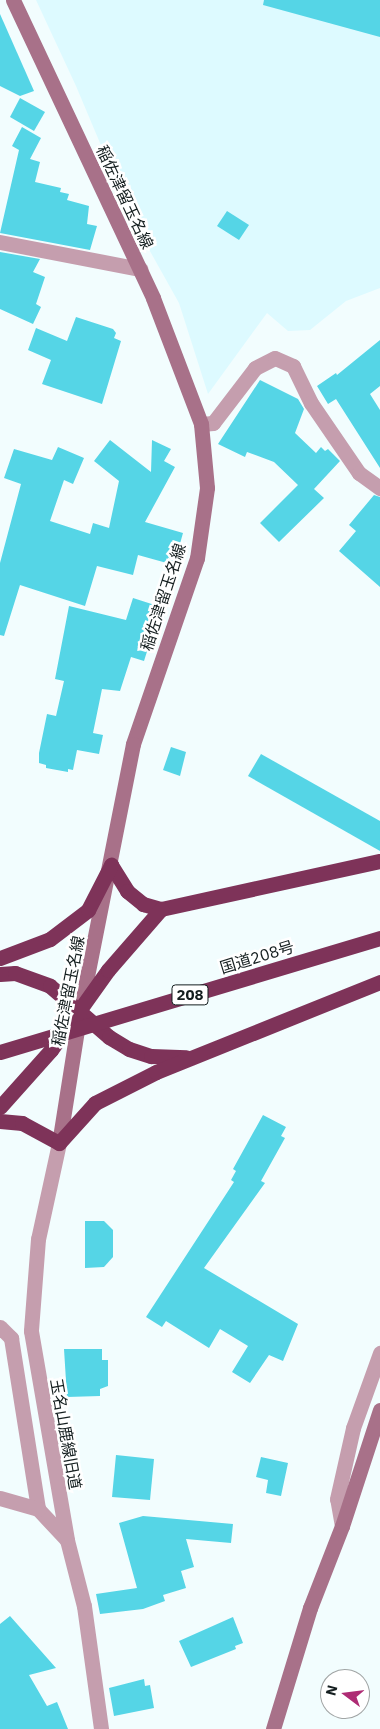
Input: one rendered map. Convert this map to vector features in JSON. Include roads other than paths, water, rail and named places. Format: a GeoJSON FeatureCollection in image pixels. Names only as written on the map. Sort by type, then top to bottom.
{"type":"FeatureCollection","features":[{"type":"Feature","properties":{"kind":"highway"},"geometry":{"type":"LineString","coordinates":[[111,865],[127,891],[143,904],[161,909],[380,860]]}},
{"type":"Feature","properties":{"kind":"highway"},"geometry":{"type":"LineString","coordinates":[[0,958],[50,939],[88,910],[111,865]]}},
{"type":"Feature","properties":{"kind":"highway"},"geometry":{"type":"LineString","coordinates":[[0,1107],[21,1086],[80,1011],[138,932],[161,909]]}},
{"type":"Feature","properties":{"kind":"highway","name":"国道208号"},"geometry":{"type":"LineString","coordinates":[[0,1052],[380,938]]}},
{"type":"Feature","properties":{"kind":"highway"},"geometry":{"type":"LineString","coordinates":[[0,974],[15,973],[50,986],[108,1038],[130,1049],[151,1056],[190,1057]]}},
{"type":"Feature","properties":{"kind":"highway"},"geometry":{"type":"LineString","coordinates":[[0,1121],[22,1123],[59,1143],[95,1103],[190,1057],[380,982]]}},
{"type":"Feature","properties":{"kind":"main road","name":"稲佐津留玉名線"},"geometry":{"type":"LineString","coordinates":[[13,0],[140,269],[201,424],[207,488],[197,558],[133,744],[111,865],[80,1011],[59,1143]]}},
{"type":"Feature","properties":{"kind":"main road"},"geometry":{"type":"LineString","coordinates":[[273,1729],[310,1608],[342,1526],[380,1410]]}},
{"type":"Feature","properties":{"kind":"street"},"geometry":{"type":"LineString","coordinates":[[0,242],[140,269]]}},
{"type":"Feature","properties":{"kind":"street"},"geometry":{"type":"LineString","coordinates":[[201,424],[212,422],[255,368],[275,358],[293,366],[311,403],[360,473],[380,488]]}},
{"type":"Feature","properties":{"kind":"street","name":"玉名山鹿線旧道"},"geometry":{"type":"LineString","coordinates":[[59,1143],[38,1239],[31,1331],[67,1540],[84,1606],[101,1729]]}},
{"type":"Feature","properties":{"kind":"street"},"geometry":{"type":"LineString","coordinates":[[0,1326],[11,1338],[38,1509]]}},
{"type":"Feature","properties":{"kind":"street"},"geometry":{"type":"LineString","coordinates":[[342,1526],[337,1499],[353,1428],[380,1353]]}},
{"type":"Feature","properties":{"kind":"street"},"geometry":{"type":"LineString","coordinates":[[0,1498],[38,1509],[67,1540]]}}]}
